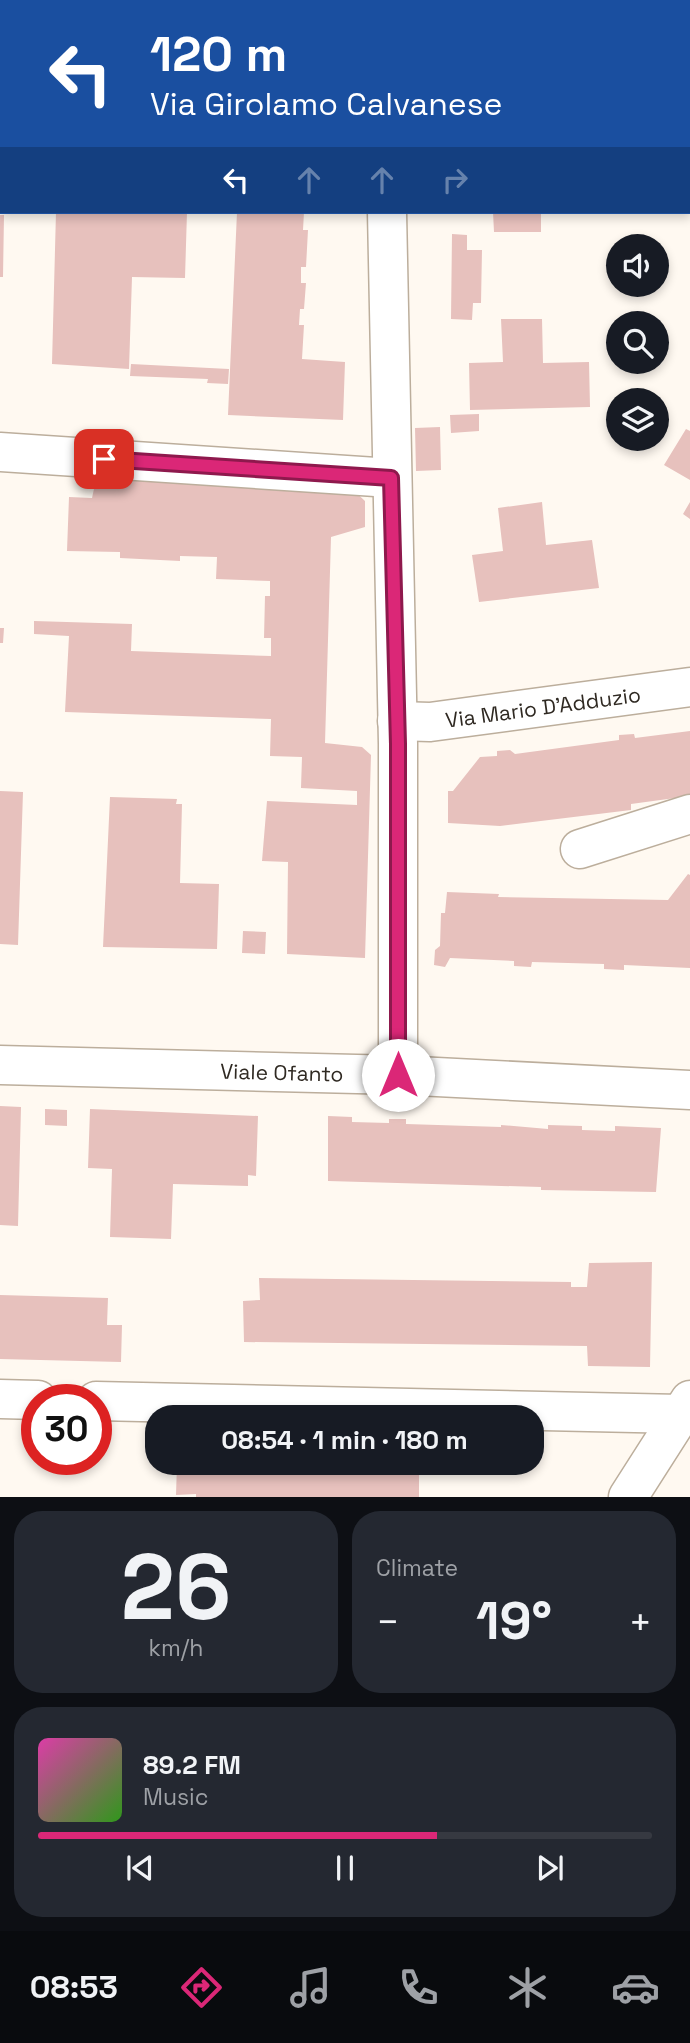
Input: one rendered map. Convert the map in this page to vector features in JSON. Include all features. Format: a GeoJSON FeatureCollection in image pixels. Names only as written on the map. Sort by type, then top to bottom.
{"type":"FeatureCollection","features":[{"type":"Feature","properties":{"kind":"street"},"geometry":{"type":"LineString","coordinates":[[387,214],[397,721],[398,1075]]}},
{"type":"Feature","properties":{"kind":"street"},"geometry":{"type":"LineString","coordinates":[[0,453],[391,478]]}},
{"type":"Feature","properties":{"kind":"street","name":"Via Mario D'Adduzio"},"geometry":{"type":"LineString","coordinates":[[397,721],[430,722],[690,687]]}},
{"type":"Feature","properties":{"kind":"street"},"geometry":{"type":"LineString","coordinates":[[580,849],[690,814]]}},
{"type":"Feature","properties":{"kind":"street","name":"Viale Ofanto"},"geometry":{"type":"LineString","coordinates":[[0,1065],[398,1075],[690,1090]]}},
{"type":"Feature","properties":{"kind":"street"},"geometry":{"type":"LineString","coordinates":[[0,1399],[21,1400]]}},
{"type":"Feature","properties":{"kind":"street"},"geometry":{"type":"LineString","coordinates":[[112,1401],[686,1407]]}},
{"type":"Feature","properties":{"kind":"street"},"geometry":{"type":"LineString","coordinates":[[628,1497],[686,1407]]}},
{"type":"Feature","properties":{"kind":"building"},"geometry":{"type":"Polygon","coordinates":[[[56,214],[187,214],[185,278],[132,277],[129,369],[52,364],[56,214]]]}},
{"type":"Feature","properties":{"kind":"building"},"geometry":{"type":"Polygon","coordinates":[[[237,214],[304,214],[303,230],[308,230],[306,267],[301,267],[301,283],[306,283],[304,309],[300,309],[299,325],[304,325],[302,359],[345,362],[343,420],[228,415],[237,214]]]}},
{"type":"Feature","properties":{"kind":"building"},"geometry":{"type":"Polygon","coordinates":[[[493,214],[541,214],[541,232],[494,232],[493,214]]]}},
{"type":"Feature","properties":{"kind":"building"},"geometry":{"type":"Polygon","coordinates":[[[0,215],[4,215],[3,277],[0,277],[0,215]]]}},
{"type":"Feature","properties":{"kind":"building"},"geometry":{"type":"Polygon","coordinates":[[[452,234],[467,235],[467,250],[482,250],[481,303],[473,303],[472,320],[451,319],[452,234]]]}},
{"type":"Feature","properties":{"kind":"building"},"geometry":{"type":"Polygon","coordinates":[[[501,319],[542,319],[543,363],[589,362],[590,407],[470,410],[469,363],[503,362],[501,319]]]}},
{"type":"Feature","properties":{"kind":"building"},"geometry":{"type":"Polygon","coordinates":[[[131,364],[229,369],[228,384],[207,383],[208,379],[130,376],[131,364]]]}},
{"type":"Feature","properties":{"kind":"building"},"geometry":{"type":"Polygon","coordinates":[[[479,414],[479,431],[451,433],[450,415],[479,414]]]}},
{"type":"Feature","properties":{"kind":"building"},"geometry":{"type":"Polygon","coordinates":[[[440,427],[441,470],[416,471],[415,428],[440,427]]]}},
{"type":"Feature","properties":{"kind":"building"},"geometry":{"type":"Polygon","coordinates":[[[686,429],[690,431],[690,480],[664,465],[686,429]]]}},
{"type":"Feature","properties":{"kind":"building"},"geometry":{"type":"Polygon","coordinates":[[[97,475],[350,487],[365,501],[365,527],[331,537],[325,743],[362,747],[371,755],[365,958],[287,954],[288,862],[262,861],[267,801],[357,805],[357,791],[301,788],[302,757],[270,756],[271,719],[65,712],[69,636],[34,634],[34,621],[132,624],[131,651],[271,656],[271,638],[264,638],[265,596],[270,596],[270,581],[216,579],[217,557],[180,556],[180,561],[120,558],[120,552],[67,551],[69,497],[92,498],[97,475]]]}},
{"type":"Feature","properties":{"kind":"building"},"geometry":{"type":"Polygon","coordinates":[[[542,502],[546,545],[592,540],[599,588],[479,602],[472,555],[503,551],[498,508],[542,502]]]}},
{"type":"Feature","properties":{"kind":"building"},"geometry":{"type":"Polygon","coordinates":[[[690,502],[690,519],[683,514],[690,502]]]}},
{"type":"Feature","properties":{"kind":"building"},"geometry":{"type":"Polygon","coordinates":[[[0,628],[4,628],[3,643],[0,643],[0,628]]]}},
{"type":"Feature","properties":{"kind":"building"},"geometry":{"type":"Polygon","coordinates":[[[690,731],[690,796],[631,804],[631,810],[500,826],[448,823],[448,791],[453,791],[480,757],[497,756],[497,751],[510,750],[515,754],[619,740],[619,735],[634,734],[635,738],[690,731]]]}},
{"type":"Feature","properties":{"kind":"building"},"geometry":{"type":"Polygon","coordinates":[[[0,791],[23,792],[18,945],[0,944],[0,791]]]}},
{"type":"Feature","properties":{"kind":"building"},"geometry":{"type":"Polygon","coordinates":[[[110,797],[177,799],[176,804],[182,804],[180,883],[219,884],[217,949],[103,947],[110,797]]]}},
{"type":"Feature","properties":{"kind":"building"},"geometry":{"type":"Polygon","coordinates":[[[688,874],[690,968],[624,965],[624,970],[604,969],[604,964],[532,962],[531,967],[514,966],[514,961],[450,958],[445,967],[434,965],[435,950],[440,946],[441,913],[445,913],[447,892],[499,894],[498,897],[668,900],[688,874]]]}},
{"type":"Feature","properties":{"kind":"building"},"geometry":{"type":"Polygon","coordinates":[[[243,931],[266,932],[265,954],[242,953],[243,931]]]}},
{"type":"Feature","properties":{"kind":"building"},"geometry":{"type":"Polygon","coordinates":[[[0,1106],[21,1107],[18,1226],[0,1225],[0,1106]]]}},
{"type":"Feature","properties":{"kind":"building"},"geometry":{"type":"Polygon","coordinates":[[[45,1109],[67,1110],[67,1126],[45,1125],[45,1109]]]}},
{"type":"Feature","properties":{"kind":"building"},"geometry":{"type":"Polygon","coordinates":[[[90,1109],[258,1116],[256,1176],[248,1175],[248,1186],[173,1184],[171,1239],[110,1237],[112,1169],[88,1168],[90,1109]]]}},
{"type":"Feature","properties":{"kind":"building"},"geometry":{"type":"Polygon","coordinates":[[[328,1116],[352,1117],[352,1122],[389,1123],[389,1119],[406,1119],[406,1124],[501,1125],[548,1129],[548,1125],[582,1126],[582,1130],[615,1131],[615,1126],[661,1128],[656,1192],[328,1181],[328,1116]]]}},
{"type":"Feature","properties":{"kind":"building"},"geometry":{"type":"Polygon","coordinates":[[[652,1262],[650,1367],[588,1366],[587,1346],[244,1342],[243,1301],[260,1300],[259,1278],[571,1282],[571,1287],[587,1287],[589,1263],[652,1262]]]}},
{"type":"Feature","properties":{"kind":"building"},"geometry":{"type":"Polygon","coordinates":[[[0,1295],[108,1298],[107,1325],[122,1325],[121,1362],[0,1359],[0,1295]]]}},
{"type":"Feature","properties":{"kind":"building"},"geometry":{"type":"Polygon","coordinates":[[[177,1475],[419,1475],[419,1497],[176,1495],[177,1475]]]}},
{"type":"Feature","properties":{"kind":"route"},"geometry":{"type":"LineString","coordinates":[[104,459],[391,478],[398,744],[398,1075]]}}]}
